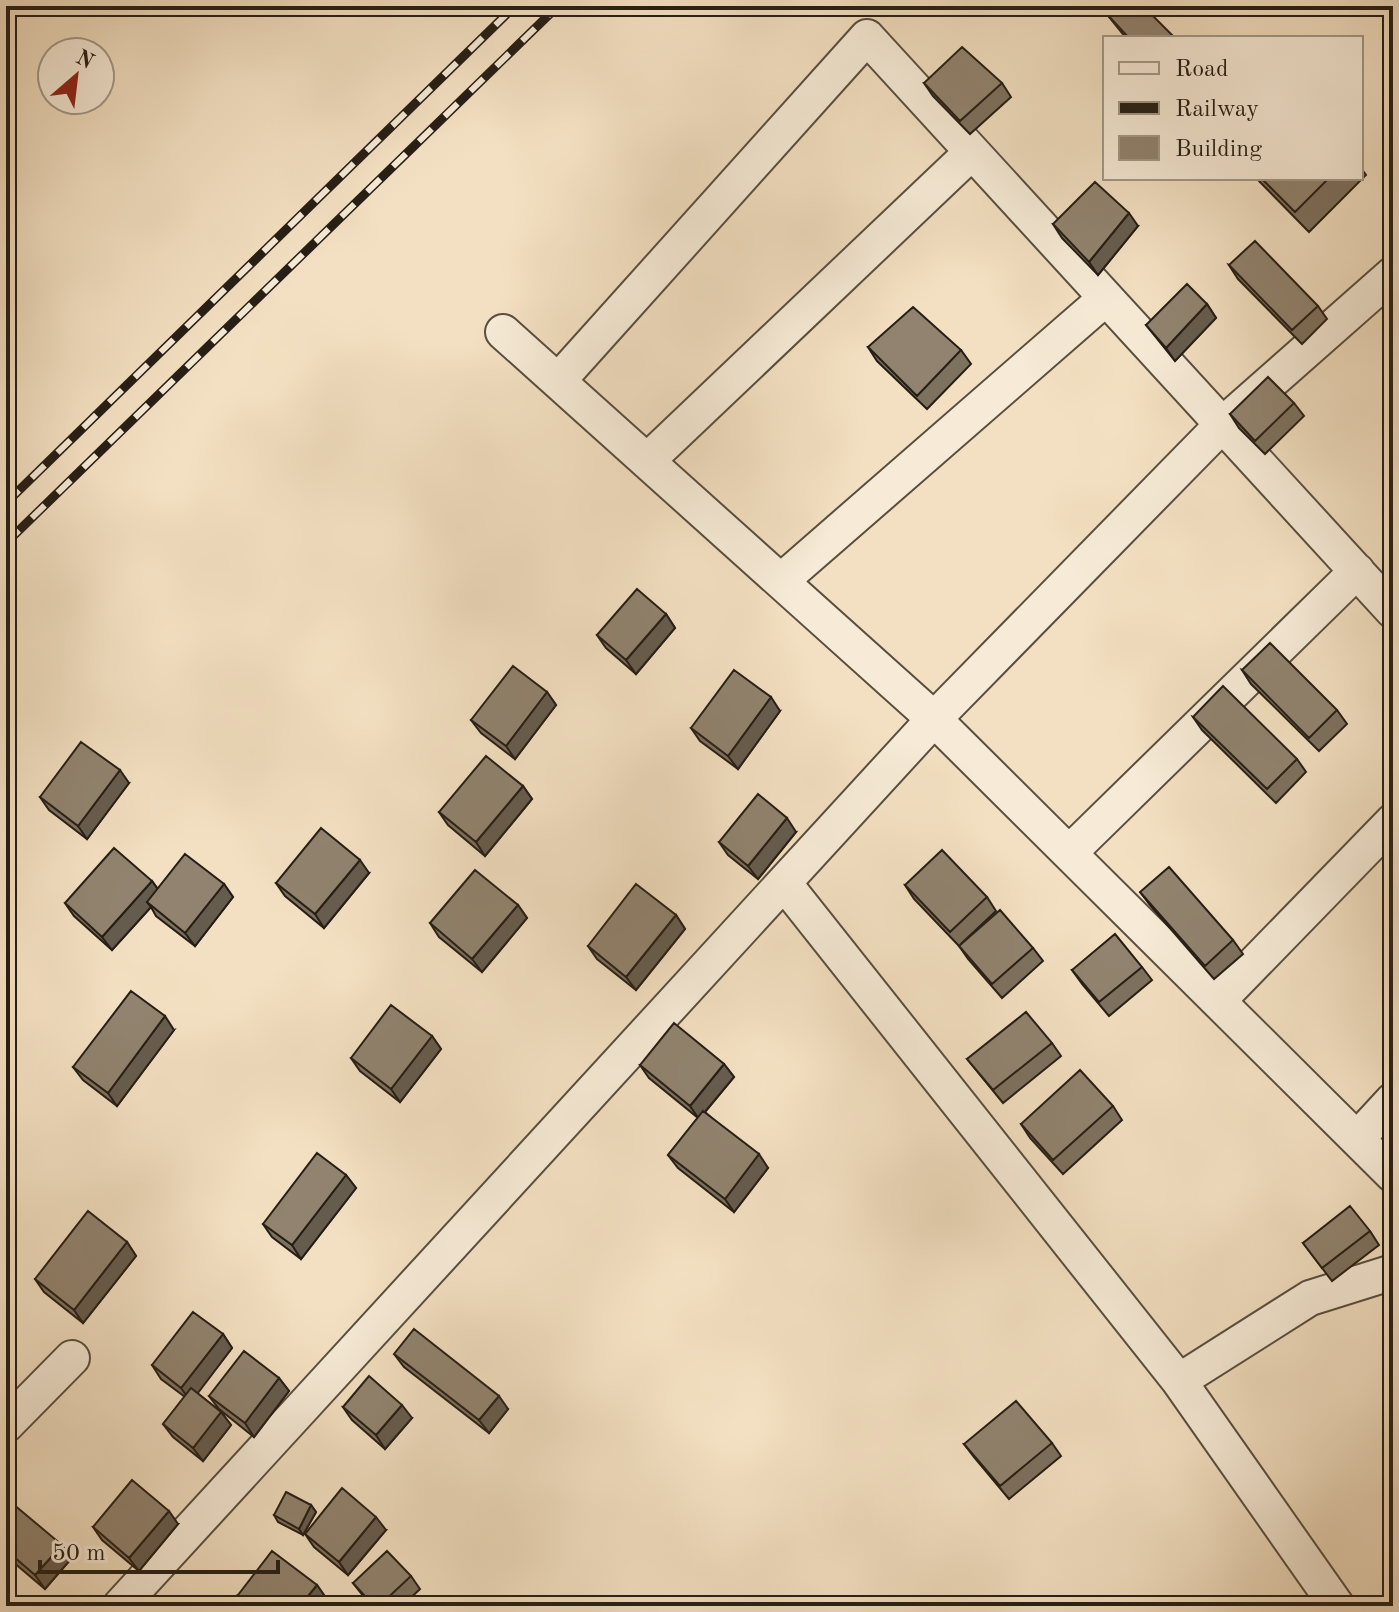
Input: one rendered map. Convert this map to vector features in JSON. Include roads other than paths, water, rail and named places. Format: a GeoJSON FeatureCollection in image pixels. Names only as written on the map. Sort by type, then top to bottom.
{"type":"FeatureCollection","features":[{"type":"Feature","properties":{"kind":"street"},"geometry":{"type":"LineString","coordinates":[[558,381],[867,37],[1393,611]]}},
{"type":"Feature","properties":{"kind":"street"},"geometry":{"type":"LineString","coordinates":[[647,461],[972,152]]}},
{"type":"Feature","properties":{"kind":"street"},"geometry":{"type":"LineString","coordinates":[[120,1606],[934,719],[1222,425],[1393,274]]}},
{"type":"Feature","properties":{"kind":"street"},"geometry":{"type":"LineString","coordinates":[[781,581],[1106,298]]}},
{"type":"Feature","properties":{"kind":"street"},"geometry":{"type":"LineString","coordinates":[[503,332],[934,719],[1393,1175]]}},
{"type":"Feature","properties":{"kind":"street"},"geometry":{"type":"LineString","coordinates":[[1069,853],[1357,571]]}},
{"type":"Feature","properties":{"kind":"street"},"geometry":{"type":"LineString","coordinates":[[1218,1001],[1393,821]]}},
{"type":"Feature","properties":{"kind":"street"},"geometry":{"type":"LineString","coordinates":[[784,883],[1179,1381],[1337,1606]]}},
{"type":"Feature","properties":{"kind":"street"},"geometry":{"type":"LineString","coordinates":[[1357,1139],[1393,1100]]}},
{"type":"Feature","properties":{"kind":"street"},"geometry":{"type":"LineString","coordinates":[[1179,1381],[1310,1298],[1393,1272]]}},
{"type":"Feature","properties":{"kind":"street"},"geometry":{"type":"LineString","coordinates":[[6,1425],[72,1358]]}},
{"type":"Feature","properties":{"kind":"railway"},"geometry":{"type":"LineString","coordinates":[[6,503],[515,6]]}},
{"type":"Feature","properties":{"kind":"railway"},"geometry":{"type":"LineString","coordinates":[[6,543],[558,6]]}}]}
